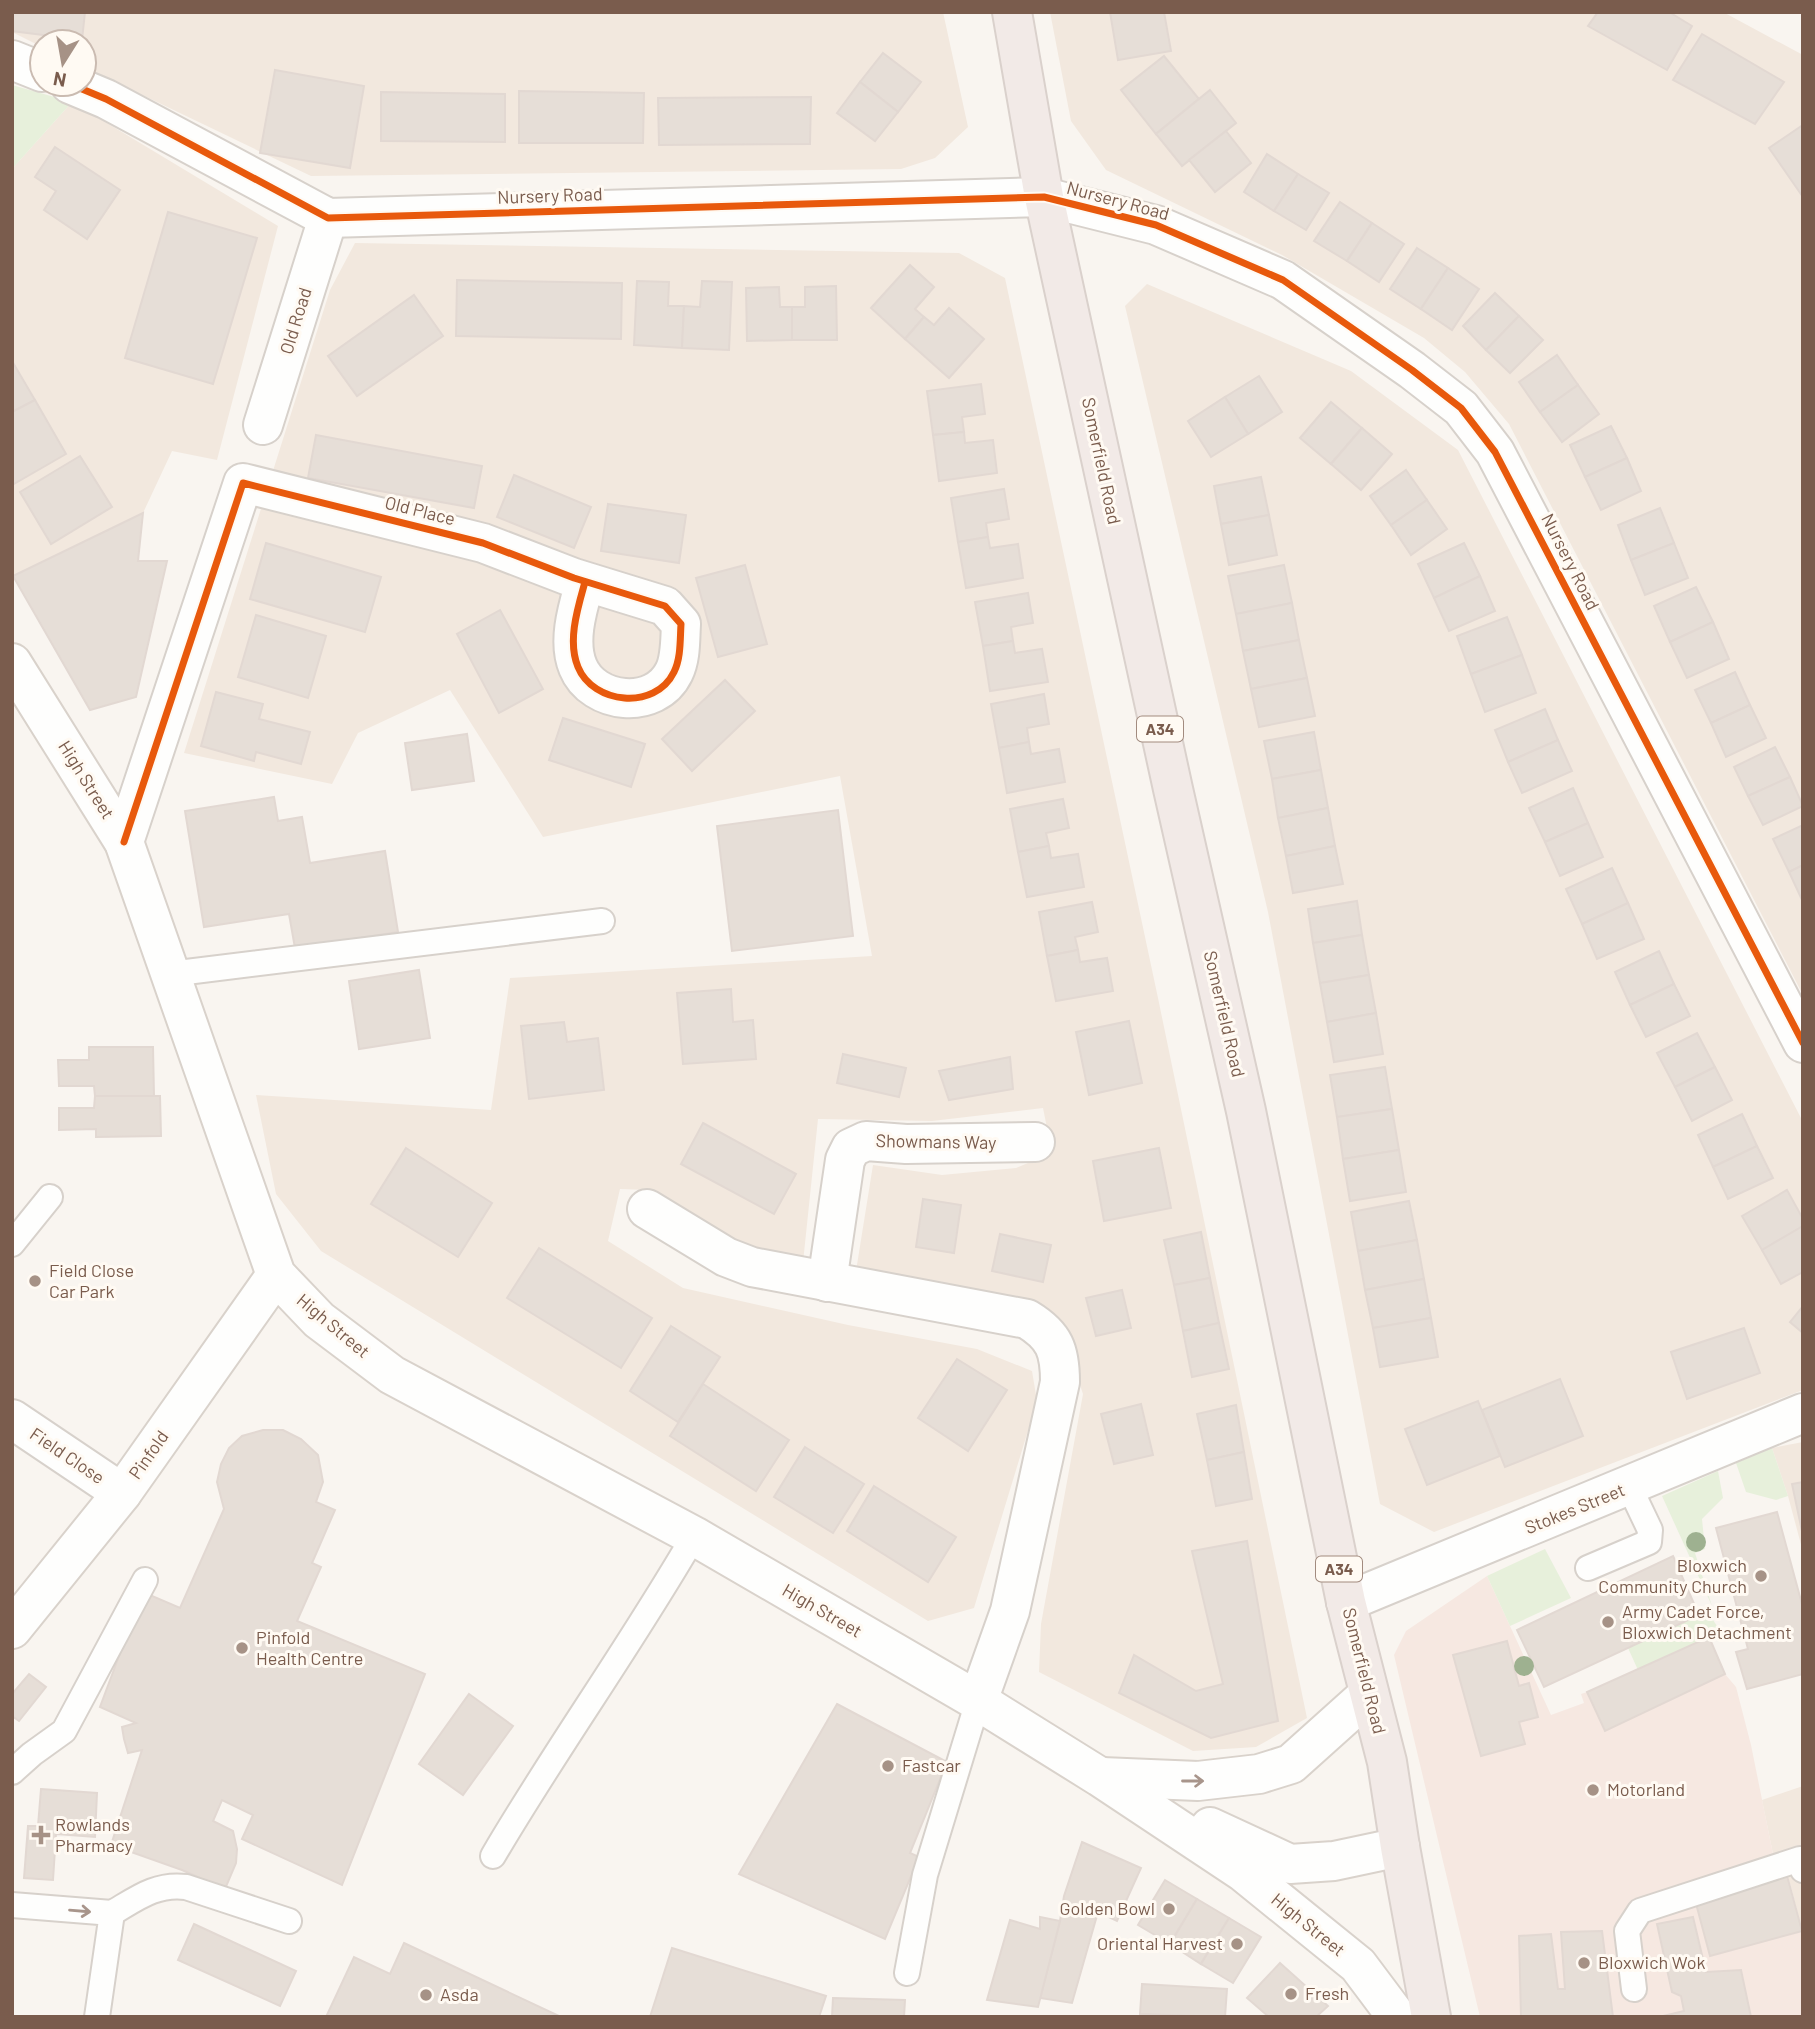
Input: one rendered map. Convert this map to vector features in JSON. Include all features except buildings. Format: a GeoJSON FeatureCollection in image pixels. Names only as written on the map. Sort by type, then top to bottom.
{"type":"FeatureCollection","features":[{"type":"Feature","properties":{"kind":"highway","name":"Somerfield Road"},"geometry":{"type":"LineString","coordinates":[[1012,12],[1044,197],[1246,1111],[1346,1602],[1387,1762],[1432,2017]]}},
{"type":"Feature","properties":{"kind":"street","name":"Nursery Road"},"geometry":{"type":"LineString","coordinates":[[98,96],[328,218],[1044,197],[1156,225],[1283,280],[1412,370],[1461,408],[1495,452],[1803,1043]]}},
{"type":"Feature","properties":{"kind":"street","name":"Old Road"},"geometry":{"type":"LineString","coordinates":[[264,425],[328,218]]}},
{"type":"Feature","properties":{"kind":"street","name":"Old Place"},"geometry":{"type":"LineString","coordinates":[[124,842],[243,482],[483,543],[585,582]]}},
{"type":"Feature","properties":{"kind":"street","name":"High Street"},"geometry":{"type":"LineString","coordinates":[[12,663],[124,842],[276,1275],[319,1320],[393,1375],[694,1536],[978,1701],[1100,1777],[1253,1880],[1358,1965],[1397,2017]]}},
{"type":"Feature","properties":{"kind":"street","name":"Showmans Way"},"geometry":{"type":"LineString","coordinates":[[827,1282],[845,1160],[857,1143],[1035,1142]]}},
{"type":"Feature","properties":{"kind":"street"},"geometry":{"type":"LineString","coordinates":[[646,1209],[726,1256],[752,1266],[1027,1319],[1043,1329],[1053,1342],[1060,1359],[1060,1382],[1010,1611],[978,1701]]}},
{"type":"Feature","properties":{"kind":"street","name":"Pinfold"},"geometry":{"type":"LineString","coordinates":[[12,1629],[122,1493],[276,1275]]}},
{"type":"Feature","properties":{"kind":"street","name":"Stokes Street"},"geometry":{"type":"LineString","coordinates":[[1346,1602],[1803,1413]]}},
{"type":"Feature","properties":{"kind":"street","name":"Field Close"},"geometry":{"type":"LineString","coordinates":[[12,1419],[122,1493]]}},
{"type":"Feature","properties":{"kind":"street","name":"High Street"},"geometry":{"type":"LineString","coordinates":[[1100,1777],[1198,1782],[1259,1774],[1291,1764],[1369,1693]]}},
{"type":"Feature","properties":{"kind":"street","name":"High Street"},"geometry":{"type":"LineString","coordinates":[[1100,1777],[1290,1864],[1334,1861],[1400,1847]]}},
{"type":"Feature","properties":{"kind":"lane"},"geometry":{"type":"LineString","coordinates":[[170,974],[602,921]]}},
{"type":"Feature","properties":{"kind":"lane"},"geometry":{"type":"LineString","coordinates":[[12,1244],[50,1196]]}},
{"type":"Feature","properties":{"kind":"lane"},"geometry":{"type":"LineString","coordinates":[[1588,1568],[1649,1542],[1650,1530],[1629,1486]]}},
{"type":"Feature","properties":{"kind":"lane"},"geometry":{"type":"LineString","coordinates":[[493,1856],[533,1787],[657,1601],[694,1536]]}},
{"type":"Feature","properties":{"kind":"lane"},"geometry":{"type":"LineString","coordinates":[[12,1772],[64,1731],[145,1580]]}},
{"type":"Feature","properties":{"kind":"lane"},"geometry":{"type":"LineString","coordinates":[[907,1973],[925,1875],[978,1701]]}},
{"type":"Feature","properties":{"kind":"lane"},"geometry":{"type":"LineString","coordinates":[[1634,1989],[1627,1931],[1640,1910],[1800,1860],[1803,1870]]}},
{"type":"Feature","properties":{"kind":"lane"},"geometry":{"type":"LineString","coordinates":[[12,1905],[112,1913],[159,1886],[173,1885],[289,1921]]}},
{"type":"Feature","properties":{"kind":"lane"},"geometry":{"type":"LineString","coordinates":[[97,2017],[112,1913]]}},
{"type":"Feature","properties":{"kind":"shaded area"},"geometry":{"type":"Polygon","coordinates":[[[12,12],[943,12],[968,127],[935,158],[901,169],[311,176],[98,74],[98,28],[28,28],[28,40],[12,32],[12,12]]]}},
{"type":"Feature","properties":{"kind":"shaded area"},"geometry":{"type":"Polygon","coordinates":[[[1050,12],[1723,12],[1803,55],[1803,995],[1509,424],[1465,372],[1424,338],[1282,255],[1106,170],[1071,121],[1050,12]]]}},
{"type":"Feature","properties":{"kind":"shaded area"},"geometry":{"type":"Polygon","coordinates":[[[72,102],[278,226],[217,460],[172,451],[143,513],[13,576],[12,169],[72,102]]]}},
{"type":"Feature","properties":{"kind":"shaded area"},"geometry":{"type":"Polygon","coordinates":[[[355,243],[959,253],[1005,278],[1307,1718],[1256,1747],[1193,1751],[1039,1672],[1041,1624],[1083,1394],[1069,1352],[856,1271],[873,1165],[942,1175],[1016,1168],[1052,1153],[1043,1108],[932,1121],[818,1119],[802,1272],[723,1243],[648,1190],[620,1189],[608,1241],[683,1288],[848,1325],[977,1349],[1032,1371],[1037,1401],[974,1608],[928,1621],[321,1251],[276,1194],[256,1095],[491,1110],[510,978],[872,956],[840,776],[543,837],[450,690],[358,733],[332,784],[184,753],[330,290],[355,243]]]}},
{"type":"Feature","properties":{"kind":"shaded area"},"geometry":{"type":"Polygon","coordinates":[[[1147,284],[1351,371],[1458,450],[1803,1122],[1803,1390],[1434,1532],[1380,1504],[1268,912],[1125,306],[1147,284]]]}},
{"type":"Feature","properties":{"kind":"shaded area"},"geometry":{"type":"Polygon","coordinates":[[[1803,1442],[1803,1552],[1772,1448],[1803,1442]]]}},
{"type":"Feature","properties":{"kind":"shaded area","name":"Motorland"},"geometry":{"type":"Polygon","coordinates":[[[1487,1576],[1551,1715],[1584,1703],[1581,1694],[1587,1692],[1605,1731],[1725,1674],[1736,1687],[1751,1745],[1774,1859],[1786,1872],[1803,1933],[1803,2017],[1480,2017],[1394,1655],[1406,1631],[1487,1576]]]}},
{"type":"Feature","properties":{"kind":"shaded area"},"geometry":{"type":"Polygon","coordinates":[[[1803,1786],[1803,1933],[1787,1872],[1774,1859],[1762,1800],[1803,1786]]]}},
{"type":"Feature","properties":{"kind":"green space"},"geometry":{"type":"Polygon","coordinates":[[[12,85],[28,90],[28,98],[58,98],[72,102],[12,169],[12,85]]]}},
{"type":"Feature","properties":{"kind":"green space"},"geometry":{"type":"Polygon","coordinates":[[[1772,1448],[1788,1496],[1776,1500],[1746,1492],[1736,1463],[1772,1448]]]}},
{"type":"Feature","properties":{"kind":"green space"},"geometry":{"type":"Polygon","coordinates":[[[1718,1471],[1723,1498],[1702,1519],[1705,1549],[1695,1553],[1712,1606],[1662,1496],[1718,1471]]]}},
{"type":"Feature","properties":{"kind":"green space"},"geometry":{"type":"Polygon","coordinates":[[[1545,1549],[1571,1598],[1510,1626],[1487,1576],[1545,1549]]]}},
{"type":"Feature","properties":{"kind":"green space"},"geometry":{"type":"Polygon","coordinates":[[[1707,1611],[1721,1632],[1638,1670],[1628,1648],[1707,1611]]]}},
{"type":"Feature","properties":{"kind":"cycle path"},"geometry":{"type":"LineString","coordinates":[[98,96],[328,218],[1044,197],[1156,225],[1283,280],[1412,370],[1461,408],[1495,452],[1803,1043]]}},
{"type":"Feature","properties":{"kind":"cycle path"},"geometry":{"type":"LineString","coordinates":[[124,842],[243,483],[483,543],[574,578],[665,606],[681,624],[679,655],[674,672],[665,684],[653,693],[624,698],[610,695],[597,689],[578,667],[573,646],[577,613],[585,582]]}},
{"type":"Feature","properties":{"kind":"place","name":"Field Close Car Park"},"geometry":{"type":"Point","coordinates":[35,1281]}},
{"type":"Feature","properties":{"kind":"place","name":"Bloxwich Community Church"},"geometry":{"type":"Point","coordinates":[1761,1576]}},
{"type":"Feature","properties":{"kind":"place","name":"Army Cadet Force, Bloxwich Detachment"},"geometry":{"type":"Point","coordinates":[1608,1622]}},
{"type":"Feature","properties":{"kind":"place","name":"Pinfold Health Centre"},"geometry":{"type":"Point","coordinates":[242,1648]}},
{"type":"Feature","properties":{"kind":"place","name":"Fastcar"},"geometry":{"type":"Point","coordinates":[888,1766]}},
{"type":"Feature","properties":{"kind":"place","name":"Motorland"},"geometry":{"type":"Point","coordinates":[1593,1790]}},
{"type":"Feature","properties":{"kind":"place","name":"Rowlands Pharmacy"},"geometry":{"type":"Point","coordinates":[41,1835]}},
{"type":"Feature","properties":{"kind":"place","name":"Golden Bowl"},"geometry":{"type":"Point","coordinates":[1169,1909]}},
{"type":"Feature","properties":{"kind":"place","name":"Oriental Harvest"},"geometry":{"type":"Point","coordinates":[1237,1944]}},
{"type":"Feature","properties":{"kind":"place","name":"Bloxwich Wok"},"geometry":{"type":"Point","coordinates":[1584,1963]}},
{"type":"Feature","properties":{"kind":"place","name":"Fresh"},"geometry":{"type":"Point","coordinates":[1291,1994]}},
{"type":"Feature","properties":{"kind":"place","name":"Asda"},"geometry":{"type":"Point","coordinates":[426,1995]}}]}
